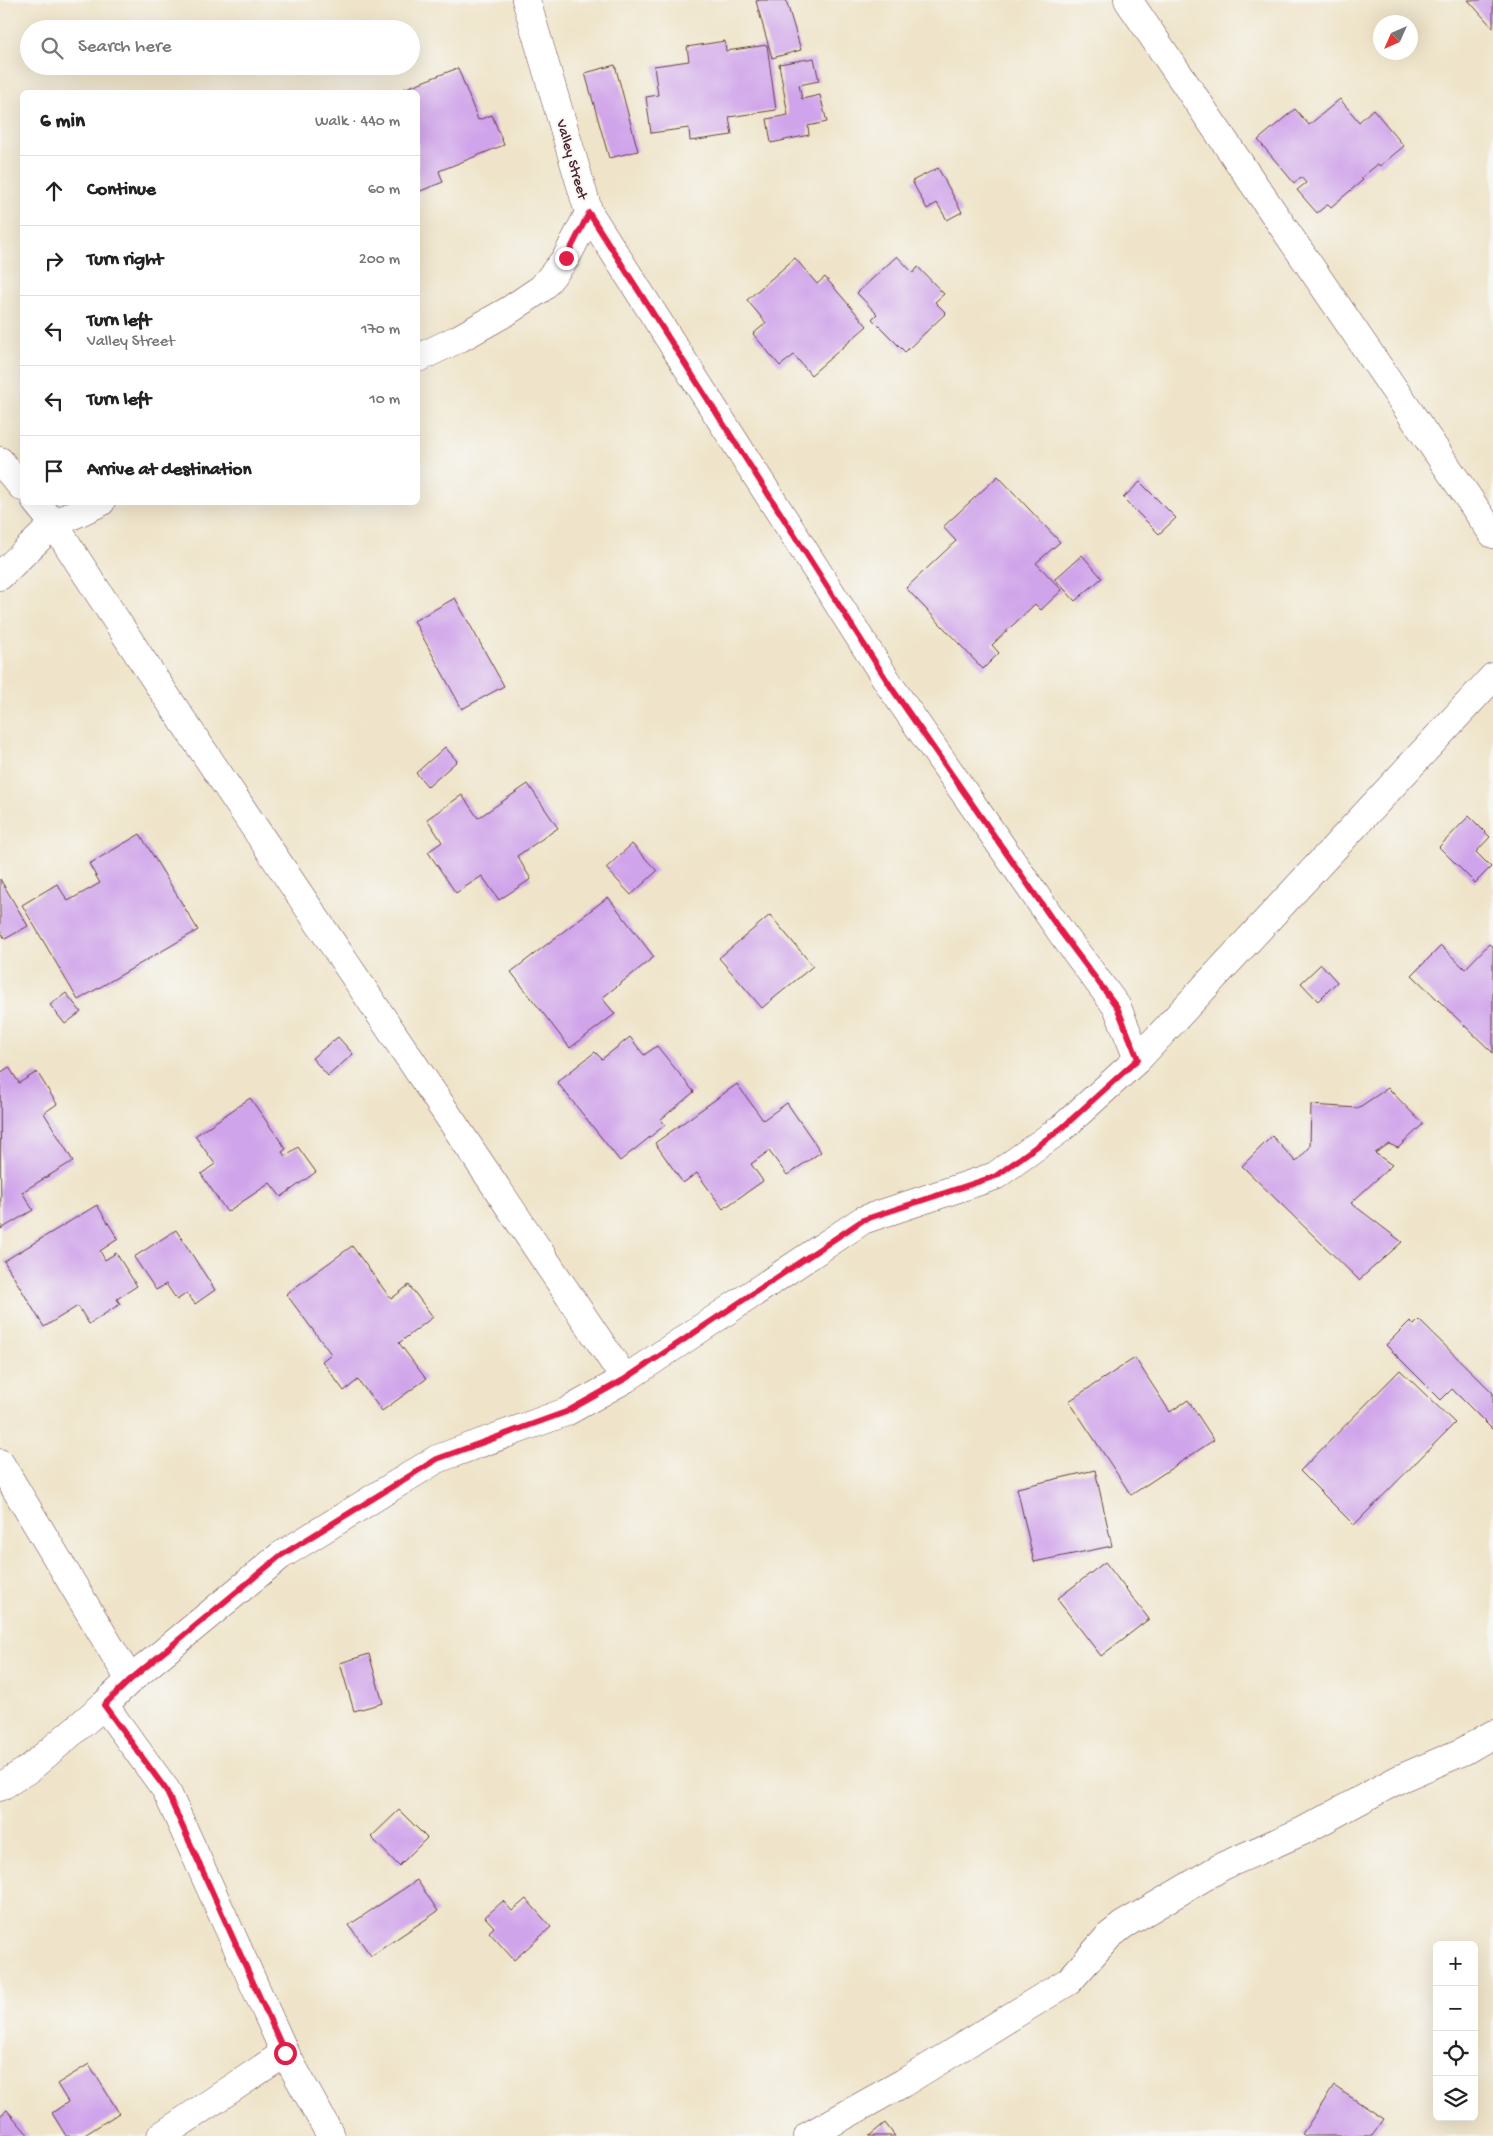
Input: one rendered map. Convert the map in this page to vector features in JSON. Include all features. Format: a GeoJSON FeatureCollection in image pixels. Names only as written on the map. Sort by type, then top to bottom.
{"type":"FeatureCollection","features":[{"type":"Feature","properties":{"kind":"street","name":"Valley Street"},"geometry":{"type":"LineString","coordinates":[[526,0],[589,213],[893,690],[1061,932],[1117,1007],[1138,1059]]}},
{"type":"Feature","properties":{"kind":"street"},"geometry":{"type":"LineString","coordinates":[[1128,0],[1493,534]]}},
{"type":"Feature","properties":{"kind":"street"},"geometry":{"type":"LineString","coordinates":[[420,357],[460,338],[508,311],[542,288],[566,258],[589,213]]}},
{"type":"Feature","properties":{"kind":"street"},"geometry":{"type":"LineString","coordinates":[[0,461],[20,485]]}},
{"type":"Feature","properties":{"kind":"street"},"geometry":{"type":"LineString","coordinates":[[38,505],[54,524],[145,666],[625,1379]]}},
{"type":"Feature","properties":{"kind":"street"},"geometry":{"type":"LineString","coordinates":[[0,576],[54,524],[95,505]]}},
{"type":"Feature","properties":{"kind":"street"},"geometry":{"type":"LineString","coordinates":[[0,1788],[29,1769],[104,1705],[130,1680],[280,1556],[437,1459],[566,1412],[625,1379],[863,1220],[996,1176],[1062,1128],[1138,1059],[1493,677]]}},
{"type":"Feature","properties":{"kind":"street"},"geometry":{"type":"LineString","coordinates":[[0,1463],[130,1680]]}},
{"type":"Feature","properties":{"kind":"street"},"geometry":{"type":"LineString","coordinates":[[104,1705],[166,1790],[285,2053],[331,2136]]}},
{"type":"Feature","properties":{"kind":"street"},"geometry":{"type":"LineString","coordinates":[[808,2136],[903,2082],[1069,1981],[1109,1936],[1122,1926],[1212,1872],[1303,1831],[1399,1779],[1464,1751],[1493,1734]]}},
{"type":"Feature","properties":{"kind":"street"},"geometry":{"type":"LineString","coordinates":[[161,2136],[285,2053]]}},
{"type":"Feature","properties":{"kind":"building"},"geometry":{"type":"Polygon","coordinates":[[[786,0],[801,50],[772,58],[756,1],[786,0]]]}},
{"type":"Feature","properties":{"kind":"building"},"geometry":{"type":"Polygon","coordinates":[[[1468,0],[1493,0],[1493,28],[1468,0]]]}},
{"type":"Feature","properties":{"kind":"building"},"geometry":{"type":"Polygon","coordinates":[[[725,41],[726,51],[767,45],[776,110],[729,117],[732,135],[690,141],[689,128],[651,133],[646,97],[658,95],[654,66],[689,61],[687,47],[725,41]]]}},
{"type":"Feature","properties":{"kind":"building"},"geometry":{"type":"Polygon","coordinates":[[[814,58],[819,81],[799,85],[802,99],[820,95],[827,122],[808,126],[809,135],[771,143],[767,119],[788,115],[779,64],[814,58]]]}},
{"type":"Feature","properties":{"kind":"building"},"geometry":{"type":"Polygon","coordinates":[[[615,65],[638,151],[609,158],[585,73],[615,65]]]}},
{"type":"Feature","properties":{"kind":"building"},"geometry":{"type":"Polygon","coordinates":[[[458,68],[478,120],[492,115],[504,145],[439,171],[443,182],[420,191],[420,90],[401,90],[458,68]]]}},
{"type":"Feature","properties":{"kind":"building"},"geometry":{"type":"Polygon","coordinates":[[[1340,99],[1359,122],[1373,109],[1404,146],[1380,166],[1378,164],[1361,178],[1363,180],[1331,207],[1328,204],[1317,213],[1297,190],[1306,183],[1301,177],[1294,183],[1258,140],[1295,109],[1309,125],[1340,99]]]}},
{"type":"Feature","properties":{"kind":"building"},"geometry":{"type":"Polygon","coordinates":[[[938,168],[962,212],[947,220],[937,203],[927,209],[912,181],[938,168]]]}},
{"type":"Feature","properties":{"kind":"building"},"geometry":{"type":"Polygon","coordinates":[[[897,256],[913,273],[918,267],[944,294],[935,302],[946,313],[905,352],[872,319],[877,314],[857,293],[897,256]]]}},
{"type":"Feature","properties":{"kind":"building"},"geometry":{"type":"Polygon","coordinates":[[[795,258],[817,284],[825,277],[867,326],[811,375],[794,355],[780,366],[753,334],[766,323],[747,300],[795,258]]]}},
{"type":"Feature","properties":{"kind":"building"},"geometry":{"type":"Polygon","coordinates":[[[998,476],[1060,542],[1036,563],[1062,590],[1041,610],[1035,604],[992,645],[999,653],[983,669],[906,588],[956,541],[943,527],[998,476]]]}},
{"type":"Feature","properties":{"kind":"building"},"geometry":{"type":"Polygon","coordinates":[[[1140,482],[1176,518],[1159,534],[1123,498],[1140,482]]]}},
{"type":"Feature","properties":{"kind":"building"},"geometry":{"type":"Polygon","coordinates":[[[1082,555],[1102,578],[1075,601],[1055,579],[1082,555]]]}},
{"type":"Feature","properties":{"kind":"building"},"geometry":{"type":"Polygon","coordinates":[[[455,598],[504,686],[462,709],[414,621],[455,598]]]}},
{"type":"Feature","properties":{"kind":"building"},"geometry":{"type":"Polygon","coordinates":[[[445,747],[457,761],[428,787],[416,773],[445,747]]]}},
{"type":"Feature","properties":{"kind":"building"},"geometry":{"type":"Polygon","coordinates":[[[528,784],[558,828],[517,856],[531,879],[499,900],[482,876],[456,893],[428,852],[442,842],[427,819],[462,795],[478,818],[528,784]]]}},
{"type":"Feature","properties":{"kind":"building"},"geometry":{"type":"Polygon","coordinates":[[[1469,816],[1490,837],[1476,852],[1491,867],[1475,883],[1439,847],[1469,816]]]}},
{"type":"Feature","properties":{"kind":"building"},"geometry":{"type":"Polygon","coordinates":[[[140,834],[198,930],[78,1000],[22,905],[57,884],[68,901],[100,883],[89,864],[140,834]]]}},
{"type":"Feature","properties":{"kind":"building"},"geometry":{"type":"Polygon","coordinates":[[[632,844],[657,871],[631,895],[606,868],[632,844]]]}},
{"type":"Feature","properties":{"kind":"building"},"geometry":{"type":"Polygon","coordinates":[[[0,879],[28,926],[5,939],[0,931],[0,879]]]}},
{"type":"Feature","properties":{"kind":"building"},"geometry":{"type":"Polygon","coordinates":[[[608,897],[654,957],[602,998],[615,1014],[570,1048],[511,972],[608,897]]]}},
{"type":"Feature","properties":{"kind":"building"},"geometry":{"type":"Polygon","coordinates":[[[770,915],[813,966],[762,1008],[719,958],[770,915]]]}},
{"type":"Feature","properties":{"kind":"building"},"geometry":{"type":"Polygon","coordinates":[[[1489,944],[1493,947],[1493,1053],[1412,975],[1441,946],[1465,969],[1489,944]]]}},
{"type":"Feature","properties":{"kind":"building"},"geometry":{"type":"Polygon","coordinates":[[[1321,964],[1337,982],[1318,1001],[1301,983],[1321,964]]]}},
{"type":"Feature","properties":{"kind":"building"},"geometry":{"type":"Polygon","coordinates":[[[66,993],[81,1012],[65,1024],[50,1005],[66,993]]]}},
{"type":"Feature","properties":{"kind":"building"},"geometry":{"type":"Polygon","coordinates":[[[338,1037],[353,1054],[328,1076],[312,1058],[338,1037]]]}},
{"type":"Feature","properties":{"kind":"building"},"geometry":{"type":"Polygon","coordinates":[[[630,1037],[644,1055],[657,1046],[694,1092],[660,1120],[665,1125],[620,1161],[557,1082],[595,1052],[602,1059],[630,1037]]]}},
{"type":"Feature","properties":{"kind":"building"},"geometry":{"type":"Polygon","coordinates":[[[9,1067],[19,1083],[37,1072],[57,1104],[44,1113],[73,1161],[22,1192],[33,1210],[1,1229],[0,1073],[9,1067]]]}},
{"type":"Feature","properties":{"kind":"building"},"geometry":{"type":"Polygon","coordinates":[[[737,1084],[763,1120],[787,1103],[821,1152],[787,1175],[769,1151],[751,1164],[763,1181],[723,1209],[697,1173],[683,1183],[655,1143],[737,1084]]]}},
{"type":"Feature","properties":{"kind":"building"},"geometry":{"type":"Polygon","coordinates":[[[1388,1088],[1423,1124],[1398,1148],[1389,1144],[1375,1153],[1392,1165],[1351,1203],[1402,1242],[1359,1280],[1242,1166],[1272,1136],[1296,1162],[1310,1147],[1311,1105],[1358,1108],[1388,1088]]]}},
{"type":"Feature","properties":{"kind":"building"},"geometry":{"type":"Polygon","coordinates":[[[250,1098],[286,1149],[282,1152],[285,1156],[298,1147],[316,1172],[281,1197],[270,1183],[227,1212],[201,1174],[215,1164],[195,1136],[250,1098]]]}},
{"type":"Feature","properties":{"kind":"building"},"geometry":{"type":"Polygon","coordinates":[[[97,1205],[118,1239],[100,1251],[105,1260],[116,1253],[137,1286],[117,1299],[120,1304],[89,1324],[78,1306],[44,1327],[4,1261],[97,1205]]]}},
{"type":"Feature","properties":{"kind":"building"},"geometry":{"type":"Polygon","coordinates":[[[176,1230],[215,1290],[195,1304],[187,1293],[177,1300],[166,1284],[156,1290],[134,1257],[176,1230]]]}},
{"type":"Feature","properties":{"kind":"building"},"geometry":{"type":"Polygon","coordinates":[[[352,1246],[391,1299],[409,1285],[433,1317],[399,1343],[426,1379],[382,1411],[358,1380],[344,1391],[322,1361],[331,1354],[286,1294],[352,1246]]]}},
{"type":"Feature","properties":{"kind":"building"},"geometry":{"type":"Polygon","coordinates":[[[1419,1320],[1493,1393],[1493,1430],[1452,1389],[1441,1400],[1386,1345],[1410,1321],[1414,1325],[1419,1320]]]}},
{"type":"Feature","properties":{"kind":"building"},"geometry":{"type":"Polygon","coordinates":[[[1135,1358],[1170,1412],[1188,1400],[1214,1440],[1131,1495],[1069,1401],[1135,1358]]]}},
{"type":"Feature","properties":{"kind":"building"},"geometry":{"type":"Polygon","coordinates":[[[1400,1370],[1455,1423],[1354,1525],[1300,1471],[1400,1370]]]}},
{"type":"Feature","properties":{"kind":"building"},"geometry":{"type":"Polygon","coordinates":[[[1095,1470],[1112,1546],[1034,1562],[1017,1488],[1095,1470]]]}},
{"type":"Feature","properties":{"kind":"building"},"geometry":{"type":"Polygon","coordinates":[[[1105,1562],[1149,1619],[1101,1656],[1057,1599],[1105,1562]]]}},
{"type":"Feature","properties":{"kind":"building"},"geometry":{"type":"Polygon","coordinates":[[[369,1654],[383,1703],[354,1711],[340,1663],[369,1654]]]}},
{"type":"Feature","properties":{"kind":"building"},"geometry":{"type":"Polygon","coordinates":[[[399,1810],[427,1838],[399,1866],[371,1837],[399,1810]]]}},
{"type":"Feature","properties":{"kind":"building"},"geometry":{"type":"Polygon","coordinates":[[[417,1880],[438,1911],[371,1956],[349,1925],[417,1880]]]}},
{"type":"Feature","properties":{"kind":"building"},"geometry":{"type":"Polygon","coordinates":[[[526,1899],[551,1927],[514,1960],[489,1932],[494,1927],[485,1917],[503,1901],[512,1911],[526,1899]]]}},
{"type":"Feature","properties":{"kind":"building"},"geometry":{"type":"Polygon","coordinates":[[[89,2064],[119,2113],[83,2136],[66,2136],[52,2113],[68,2102],[57,2084],[89,2064]]]}},
{"type":"Feature","properties":{"kind":"building"},"geometry":{"type":"Polygon","coordinates":[[[1334,2086],[1384,2119],[1372,2136],[1306,2136],[1302,2134],[1334,2086]]]}},
{"type":"Feature","properties":{"kind":"building"},"geometry":{"type":"Polygon","coordinates":[[[7,2110],[29,2136],[0,2136],[0,2116],[7,2110]]]}},
{"type":"Feature","properties":{"kind":"building"},"geometry":{"type":"Polygon","coordinates":[[[885,2123],[895,2136],[869,2136],[885,2123]]]}},
{"type":"Feature","properties":{"kind":"route"},"geometry":{"type":"LineString","coordinates":[[285,2053],[166,1790],[104,1705],[130,1680],[280,1556],[437,1459],[566,1412],[625,1379],[863,1220],[996,1176],[1062,1128],[1138,1059],[1117,1007],[1061,932],[893,690],[589,213],[566,258]]}}]}
